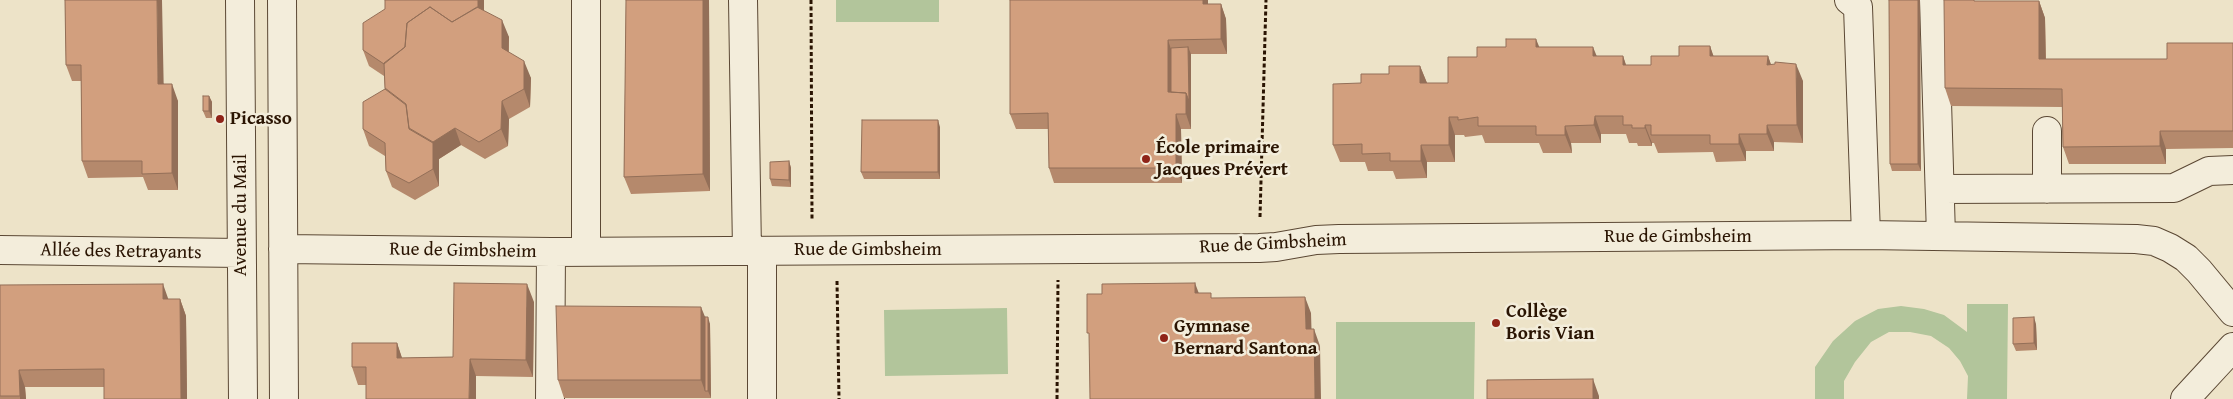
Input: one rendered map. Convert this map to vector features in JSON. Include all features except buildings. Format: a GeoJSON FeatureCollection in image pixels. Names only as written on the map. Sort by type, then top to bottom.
{"type":"FeatureCollection","features":[{"type":"Feature","properties":{"kind":"street","name":"Avenue du Mail"},"geometry":{"type":"LineString","coordinates":[[240,0],[243,399]]}},
{"type":"Feature","properties":{"kind":"street"},"geometry":{"type":"LineString","coordinates":[[282,0],[284,399]]}},
{"type":"Feature","properties":{"kind":"street"},"geometry":{"type":"LineString","coordinates":[[586,0],[586,252]]}},
{"type":"Feature","properties":{"kind":"street"},"geometry":{"type":"LineString","coordinates":[[743,0],[762,399]]}},
{"type":"Feature","properties":{"kind":"street"},"geometry":{"type":"LineString","coordinates":[[1849,0],[1858,7],[1866,235]]}},
{"type":"Feature","properties":{"kind":"street"},"geometry":{"type":"LineString","coordinates":[[1934,0],[1941,236]]}},
{"type":"Feature","properties":{"kind":"street"},"geometry":{"type":"LineString","coordinates":[[2047,131],[2047,189]]}},
{"type":"Feature","properties":{"kind":"street"},"geometry":{"type":"LineString","coordinates":[[1940,189],[2174,188],[2210,171],[2233,170]]}},
{"type":"Feature","properties":{"kind":"street","name":"Rue de Gimbsheim"},"geometry":{"type":"LineString","coordinates":[[283,249],[586,252],[1259,248],[1316,240],[1339,239],[1866,235],[2136,239],[2154,241],[2186,258],[2233,312]]}},
{"type":"Feature","properties":{"kind":"street","name":"Allée des Retrayants"},"geometry":{"type":"LineString","coordinates":[[0,250],[241,253]]}},
{"type":"Feature","properties":{"kind":"street"},"geometry":{"type":"LineString","coordinates":[[550,399],[551,252]]}},
{"type":"Feature","properties":{"kind":"street"},"geometry":{"type":"LineString","coordinates":[[2185,399],[2233,347]]}},
{"type":"Feature","properties":{"kind":"path"},"geometry":{"type":"LineString","coordinates":[[811,0],[824,250],[839,399]]}},
{"type":"Feature","properties":{"kind":"path"},"geometry":{"type":"LineString","coordinates":[[1259,248],[1266,0]]}},
{"type":"Feature","properties":{"kind":"path"},"geometry":{"type":"LineString","coordinates":[[1057,399],[1058,249]]}},
{"type":"Feature","properties":{"kind":"green space"},"geometry":{"type":"Polygon","coordinates":[[[836,0],[939,0],[939,22],[836,22],[836,0]]]}},
{"type":"Feature","properties":{"kind":"green space"},"geometry":{"type":"Polygon","coordinates":[[[1967,304],[2008,304],[2007,399],[1967,399],[1968,376],[1960,361],[1949,348],[1931,336],[1910,332],[1889,332],[1871,342],[1855,362],[1844,381],[1844,399],[1815,399],[1815,367],[1833,341],[1855,321],[1878,309],[1901,306],[1924,309],[1944,315],[1967,332],[1967,304]]]}},
{"type":"Feature","properties":{"kind":"green space"},"geometry":{"type":"Polygon","coordinates":[[[1007,308],[1008,374],[885,376],[884,310],[1007,308]]]}},
{"type":"Feature","properties":{"kind":"green space"},"geometry":{"type":"Polygon","coordinates":[[[1336,322],[1475,322],[1474,399],[1336,399],[1336,322]]]}},
{"type":"Feature","properties":{"kind":"place","name":"Picasso"},"geometry":{"type":"Point","coordinates":[220,119]}},
{"type":"Feature","properties":{"kind":"place","name":"École primaire Jacques Prévert"},"geometry":{"type":"Point","coordinates":[1146,159]}},
{"type":"Feature","properties":{"kind":"place","name":"Collège Boris Vian"},"geometry":{"type":"Point","coordinates":[1496,323]}},
{"type":"Feature","properties":{"kind":"place","name":"Gymnase Bernard Santona"},"geometry":{"type":"Point","coordinates":[1164,338]}}]}
